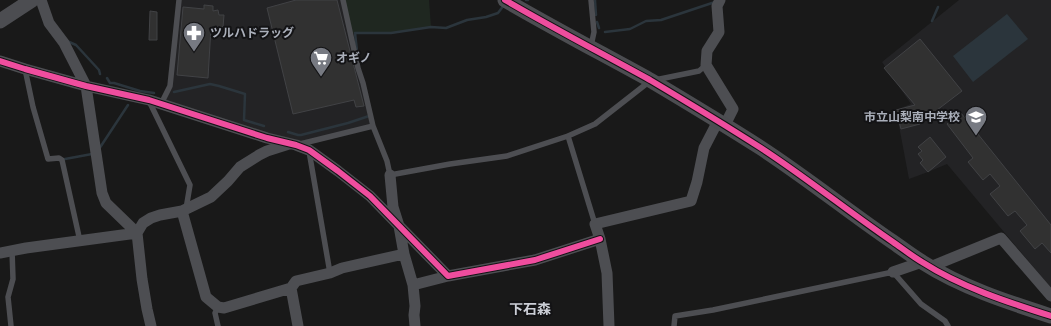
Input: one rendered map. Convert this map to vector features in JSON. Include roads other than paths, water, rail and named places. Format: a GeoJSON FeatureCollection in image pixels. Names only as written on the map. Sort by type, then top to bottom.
{"type":"FeatureCollection","features":[{"type":"Feature","properties":{"kind":"street"},"geometry":{"type":"LineString","coordinates":[[0,21],[32,0]]}},
{"type":"Feature","properties":{"kind":"street"},"geometry":{"type":"LineString","coordinates":[[41,0],[49,23],[64,43],[86,86],[102,193],[106,203],[137,233]]}},
{"type":"Feature","properties":{"kind":"street"},"geometry":{"type":"LineString","coordinates":[[505,0],[650,80],[722,123],[799,174],[869,226],[948,277],[978,291],[1051,316]]}},
{"type":"Feature","properties":{"kind":"street"},"geometry":{"type":"LineString","coordinates":[[609,326],[607,273],[595,224],[691,201],[697,182],[704,148],[733,109],[706,64],[707,51],[720,32],[717,6],[720,0]]}},
{"type":"Feature","properties":{"kind":"street"},"geometry":{"type":"LineString","coordinates":[[0,61],[86,86],[149,100],[309,150],[370,196],[448,276]]}},
{"type":"Feature","properties":{"kind":"street"},"geometry":{"type":"LineString","coordinates":[[152,326],[145,302],[137,233],[143,223],[160,215],[184,210],[211,197],[240,167],[267,151],[293,145]]}},
{"type":"Feature","properties":{"kind":"street"},"geometry":{"type":"LineString","coordinates":[[390,174],[393,208],[399,226],[404,254],[413,284],[415,306],[414,326]]}},
{"type":"Feature","properties":{"kind":"street"},"geometry":{"type":"LineString","coordinates":[[184,210],[206,297],[218,307],[224,308],[291,288],[296,281],[330,273],[342,268],[404,254]]}},
{"type":"Feature","properties":{"kind":"street"},"geometry":{"type":"LineString","coordinates":[[0,253],[12,250],[137,233]]}},
{"type":"Feature","properties":{"kind":"street"},"geometry":{"type":"LineString","coordinates":[[893,272],[926,264],[1001,238],[1051,296]]}},
{"type":"Feature","properties":{"kind":"street"},"geometry":{"type":"LineString","coordinates":[[413,284],[535,260],[600,240]]}},
{"type":"Feature","properties":{"kind":"street"},"geometry":{"type":"LineString","coordinates":[[291,288],[298,326]]}},
{"type":"Feature","properties":{"kind":"lane"},"geometry":{"type":"LineString","coordinates":[[162,104],[170,86],[179,0]]}},
{"type":"Feature","properties":{"kind":"lane"},"geometry":{"type":"LineString","coordinates":[[343,0],[373,126],[387,161],[390,174],[507,156],[568,136],[595,124],[650,80],[699,71],[706,64]]}},
{"type":"Feature","properties":{"kind":"lane"},"geometry":{"type":"LineString","coordinates":[[590,48],[594,32],[591,0]]}},
{"type":"Feature","properties":{"kind":"lane"},"geometry":{"type":"LineString","coordinates":[[25,69],[33,107],[48,159],[60,158],[62,160],[80,241]]}},
{"type":"Feature","properties":{"kind":"lane"},"geometry":{"type":"LineString","coordinates":[[149,100],[190,185],[184,210]]}},
{"type":"Feature","properties":{"kind":"lane"},"geometry":{"type":"LineString","coordinates":[[293,145],[373,126]]}},
{"type":"Feature","properties":{"kind":"lane"},"geometry":{"type":"LineString","coordinates":[[568,136],[595,224]]}},
{"type":"Feature","properties":{"kind":"lane"},"geometry":{"type":"LineString","coordinates":[[309,150],[330,273]]}},
{"type":"Feature","properties":{"kind":"lane"},"geometry":{"type":"LineString","coordinates":[[11,326],[8,297],[13,279],[12,250]]}},
{"type":"Feature","properties":{"kind":"lane"},"geometry":{"type":"LineString","coordinates":[[674,326],[675,316],[714,310],[893,272],[921,304],[945,321],[948,326]]}},
{"type":"Feature","properties":{"kind":"lane"},"geometry":{"type":"LineString","coordinates":[[218,307],[215,313],[218,326]]}},
{"type":"Feature","properties":{"kind":"waterway"},"geometry":{"type":"LineString","coordinates":[[595,0],[596,15]]}},
{"type":"Feature","properties":{"kind":"waterway"},"geometry":{"type":"LineString","coordinates":[[605,32],[630,29],[646,21],[661,20],[715,2]]}},
{"type":"Feature","properties":{"kind":"waterway"},"geometry":{"type":"LineString","coordinates":[[357,51],[355,33],[391,33],[431,27],[446,28],[467,20],[486,17],[498,13],[504,5]]}},
{"type":"Feature","properties":{"kind":"waterway"},"geometry":{"type":"LineString","coordinates":[[932,21],[938,7]]}},
{"type":"Feature","properties":{"kind":"waterway"},"geometry":{"type":"LineString","coordinates":[[597,22],[599,28]]}},
{"type":"Feature","properties":{"kind":"waterway"},"geometry":{"type":"LineString","coordinates":[[67,41],[76,45],[99,70],[100,74]]}},
{"type":"Feature","properties":{"kind":"waterway"},"geometry":{"type":"LineString","coordinates":[[107,78],[110,83],[154,93]]}},
{"type":"Feature","properties":{"kind":"waterway"},"geometry":{"type":"LineString","coordinates":[[174,92],[210,84],[245,94],[244,120],[264,126]]}},
{"type":"Feature","properties":{"kind":"waterway"},"geometry":{"type":"LineString","coordinates":[[99,149],[128,105]]}},
{"type":"Feature","properties":{"kind":"waterway"},"geometry":{"type":"LineString","coordinates":[[288,132],[301,135],[348,123],[369,115]]}},
{"type":"Feature","properties":{"kind":"waterway"},"geometry":{"type":"LineString","coordinates":[[65,159],[92,154]]}},
{"type":"Feature","properties":{"kind":"place","name":"ツルハドラッグ"},"geometry":{"type":"Point","coordinates":[194,52]}},
{"type":"Feature","properties":{"kind":"place","name":"オギノ"},"geometry":{"type":"Point","coordinates":[321,78]}},
{"type":"Feature","properties":{"kind":"place","name":"市立山梨南中学校"},"geometry":{"type":"Point","coordinates":[976,136]}},
{"type":"Feature","properties":{"kind":"district","name":"下石森"},"geometry":{"type":"Point","coordinates":[530,309]}}]}
